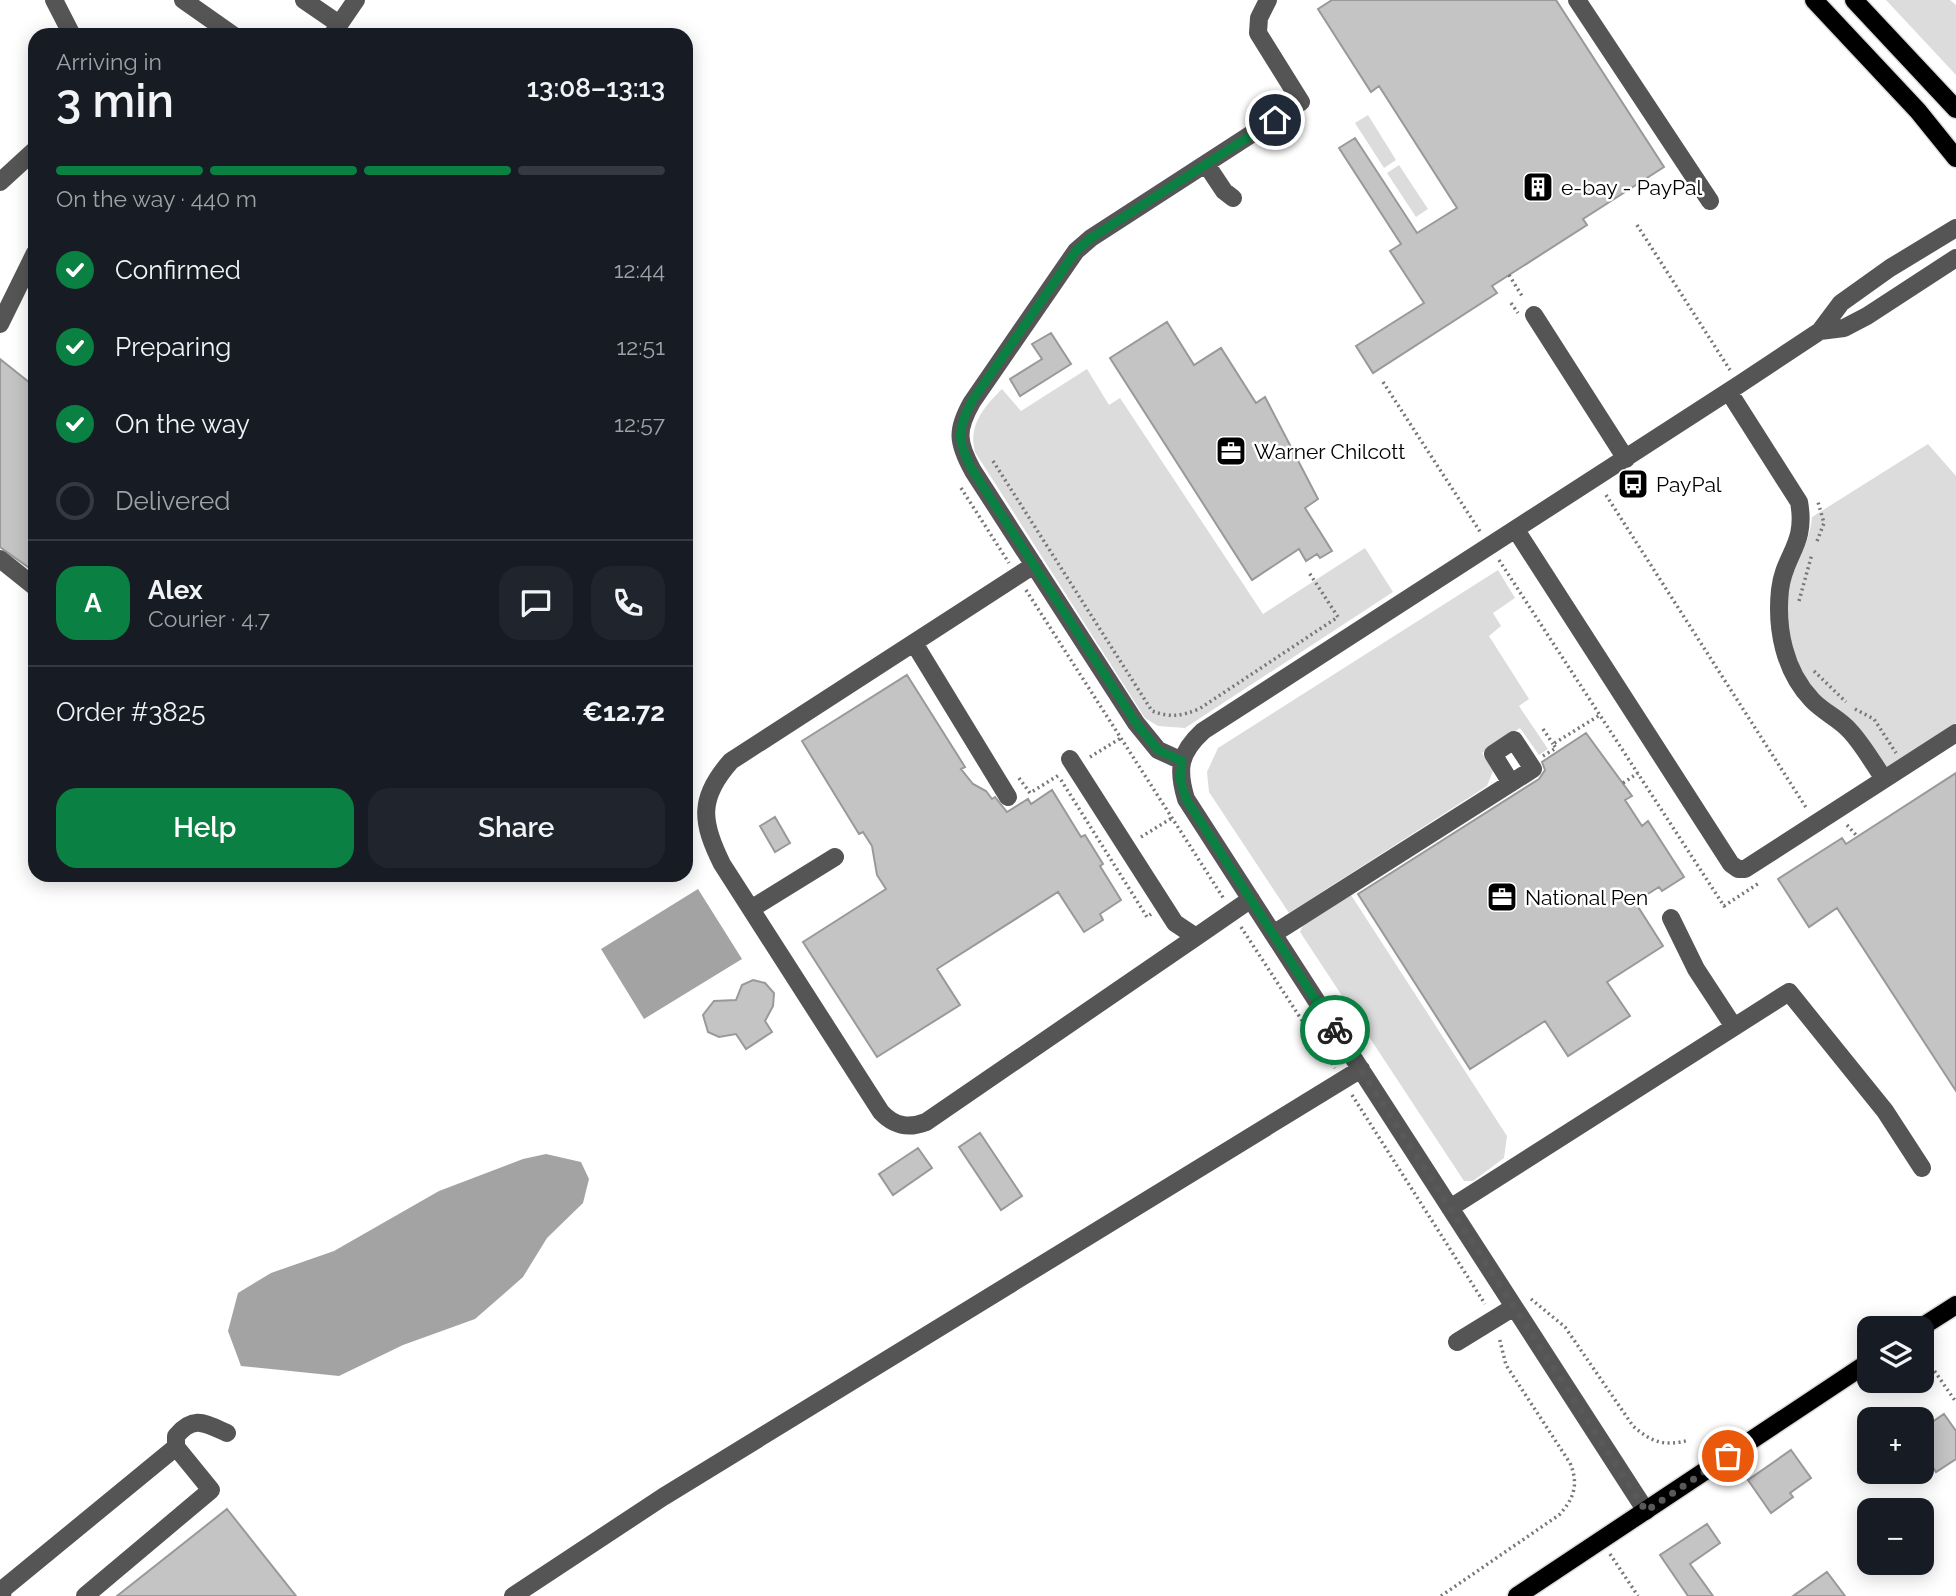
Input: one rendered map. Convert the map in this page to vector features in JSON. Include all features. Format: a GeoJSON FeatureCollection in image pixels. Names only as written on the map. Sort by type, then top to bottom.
{"type":"FeatureCollection","features":[{"type":"Feature","properties":{"kind":"main road"},"geometry":{"type":"LineString","coordinates":[[1814,0],[1918,111],[1956,158]]}},
{"type":"Feature","properties":{"kind":"main road"},"geometry":{"type":"LineString","coordinates":[[1854,0],[1956,109]]}},
{"type":"Feature","properties":{"kind":"main road"},"geometry":{"type":"LineString","coordinates":[[1934,1319],[1956,1305]]}},
{"type":"Feature","properties":{"kind":"main road"},"geometry":{"type":"LineString","coordinates":[[1517,1596],[1857,1370]]}},
{"type":"Feature","properties":{"kind":"street"},"geometry":{"type":"LineString","coordinates":[[54,0],[68,28]]}},
{"type":"Feature","properties":{"kind":"street"},"geometry":{"type":"LineString","coordinates":[[183,0],[223,28]]}},
{"type":"Feature","properties":{"kind":"street"},"geometry":{"type":"LineString","coordinates":[[304,0],[335,28]]}},
{"type":"Feature","properties":{"kind":"street"},"geometry":{"type":"LineString","coordinates":[[337,28],[356,0]]}},
{"type":"Feature","properties":{"kind":"street"},"geometry":{"type":"LineString","coordinates":[[1182,761],[1158,750],[1136,723],[962,452],[959,432],[962,419],[1076,251],[1091,238],[1301,102],[1258,33],[1259,18],[1268,0]]}},
{"type":"Feature","properties":{"kind":"street"},"geometry":{"type":"LineString","coordinates":[[1577,0],[1710,201]]}},
{"type":"Feature","properties":{"kind":"street"},"geometry":{"type":"LineString","coordinates":[[0,182],[28,156]]}},
{"type":"Feature","properties":{"kind":"street"},"geometry":{"type":"LineString","coordinates":[[1206,164],[1224,191],[1233,198]]}},
{"type":"Feature","properties":{"kind":"street"},"geometry":{"type":"LineString","coordinates":[[1646,1511],[1521,1302],[1450,1208],[1186,799],[1180,779],[1182,761],[1188,744],[1203,730],[1626,459],[1820,331],[1841,303],[1944,230],[1956,215]]}},
{"type":"Feature","properties":{"kind":"street"},"geometry":{"type":"LineString","coordinates":[[1913,251],[1956,228]]}},
{"type":"Feature","properties":{"kind":"street"},"geometry":{"type":"LineString","coordinates":[[1820,331],[1844,328],[1956,258]]}},
{"type":"Feature","properties":{"kind":"street"},"geometry":{"type":"LineString","coordinates":[[0,324],[28,267]]}},
{"type":"Feature","properties":{"kind":"street"},"geometry":{"type":"LineString","coordinates":[[1930,275],[1956,267]]}},
{"type":"Feature","properties":{"kind":"street"},"geometry":{"type":"LineString","coordinates":[[1534,315],[1626,459]]}},
{"type":"Feature","properties":{"kind":"street"},"geometry":{"type":"LineString","coordinates":[[1729,391],[1799,502],[1803,522],[1801,532],[1780,586],[1781,637],[1787,658],[1796,678],[1811,699],[1849,729],[1884,779]]}},
{"type":"Feature","properties":{"kind":"street"},"geometry":{"type":"LineString","coordinates":[[1516,530],[1731,864],[1738,869],[1745,869],[1956,733]]}},
{"type":"Feature","properties":{"kind":"street"},"geometry":{"type":"LineString","coordinates":[[0,559],[28,581]]}},
{"type":"Feature","properties":{"kind":"street"},"geometry":{"type":"LineString","coordinates":[[1034,565],[731,761],[711,786],[707,797],[708,835],[722,864],[881,1112],[889,1121],[901,1126],[915,1126],[926,1122],[1251,899]]}},
{"type":"Feature","properties":{"kind":"street"},"geometry":{"type":"LineString","coordinates":[[914,643],[1008,797]]}},
{"type":"Feature","properties":{"kind":"street"},"geometry":{"type":"LineString","coordinates":[[1273,934],[1511,783],[1532,769],[1514,740],[1493,754],[1511,783]]}},
{"type":"Feature","properties":{"kind":"street"},"geometry":{"type":"LineString","coordinates":[[1070,759],[1175,923],[1196,937]]}},
{"type":"Feature","properties":{"kind":"street"},"geometry":{"type":"LineString","coordinates":[[751,909],[835,857]]}},
{"type":"Feature","properties":{"kind":"street"},"geometry":{"type":"LineString","coordinates":[[1671,918],[1696,968],[1734,1027]]}},
{"type":"Feature","properties":{"kind":"street"},"geometry":{"type":"LineString","coordinates":[[1450,1208],[1789,992],[1885,1111],[1922,1168]]}},
{"type":"Feature","properties":{"kind":"street"},"geometry":{"type":"LineString","coordinates":[[513,1596],[663,1497],[1361,1069]]}},
{"type":"Feature","properties":{"kind":"street"},"geometry":{"type":"LineString","coordinates":[[1457,1342],[1521,1302]]}},
{"type":"Feature","properties":{"kind":"street"},"geometry":{"type":"LineString","coordinates":[[85,1596],[211,1490],[176,1447],[176,1436],[185,1426],[194,1422],[205,1423],[227,1433]]}},
{"type":"Feature","properties":{"kind":"street"},"geometry":{"type":"LineString","coordinates":[[2,1596],[3,1590],[176,1447]]}},
{"type":"Feature","properties":{"kind":"path"},"geometry":{"type":"LineString","coordinates":[[1509,275],[1522,296]]}},
{"type":"Feature","properties":{"kind":"path"},"geometry":{"type":"LineString","coordinates":[[993,461],[1152,711],[1161,715],[1175,718],[1199,709],[1338,617],[1308,571]]}},
{"type":"Feature","properties":{"kind":"path"},"geometry":{"type":"LineString","coordinates":[[961,488],[1305,1025]]}},
{"type":"Feature","properties":{"kind":"path"},"geometry":{"type":"LineString","coordinates":[[1606,495],[1816,823]]}},
{"type":"Feature","properties":{"kind":"path"},"geometry":{"type":"LineString","coordinates":[[1553,744],[1600,715]]}},
{"type":"Feature","properties":{"kind":"path"},"geometry":{"type":"LineString","coordinates":[[1530,765],[1556,748],[1543,729]]}},
{"type":"Feature","properties":{"kind":"path"},"geometry":{"type":"LineString","coordinates":[[1623,783],[1637,773]]}},
{"type":"Feature","properties":{"kind":"path"},"geometry":{"type":"LineString","coordinates":[[1521,1302],[1565,1327],[1633,1426],[1647,1439],[1674,1445],[1689,1440]]}},
{"type":"Feature","properties":{"kind":"path"},"geometry":{"type":"LineString","coordinates":[[1934,1370],[1956,1402]]}},
{"type":"Feature","properties":{"kind":"path"},"geometry":{"type":"LineString","coordinates":[[1601,1541],[1638,1596]]}},
{"type":"Feature","properties":{"kind":"shaded area"},"geometry":{"type":"Polygon","coordinates":[[[1886,0],[1950,0],[1956,5],[1956,75],[1886,0]]]}},
{"type":"Feature","properties":{"kind":"shaded area"},"geometry":{"type":"Polygon","coordinates":[[[1368,115],[1396,160],[1384,168],[1355,123],[1368,115]]]}},
{"type":"Feature","properties":{"kind":"shaded area"},"geometry":{"type":"Polygon","coordinates":[[[1399,165],[1428,209],[1416,217],[1387,173],[1399,165]]]}},
{"type":"Feature","properties":{"kind":"shaded area"},"geometry":{"type":"Polygon","coordinates":[[[1087,369],[1109,405],[1120,398],[1263,614],[1365,548],[1393,592],[1185,728],[1158,726],[1145,718],[975,452],[973,442],[979,417],[1002,389],[1021,411],[1087,369]]]}},
{"type":"Feature","properties":{"kind":"shaded area"},"geometry":{"type":"Polygon","coordinates":[[[1928,444],[1956,476],[1956,723],[1887,768],[1831,711],[1802,670],[1792,647],[1787,622],[1788,594],[1808,537],[1812,517],[1928,444]]]}},
{"type":"Feature","properties":{"kind":"shaded area"},"geometry":{"type":"Polygon","coordinates":[[[1498,570],[1515,598],[1493,613],[1501,626],[1489,636],[1529,699],[1519,706],[1548,749],[1539,755],[1520,728],[1482,753],[1493,771],[1487,786],[1289,913],[1209,792],[1207,772],[1218,748],[1498,570]]]}},
{"type":"Feature","properties":{"kind":"shaded area"},"geometry":{"type":"Polygon","coordinates":[[[698,889],[742,959],[644,1019],[601,949],[698,889]]]}},
{"type":"Feature","properties":{"kind":"shaded area"},"geometry":{"type":"Polygon","coordinates":[[[1351,895],[1507,1136],[1504,1158],[1473,1181],[1464,1181],[1300,932],[1304,923],[1351,895]]]}},
{"type":"Feature","properties":{"kind":"shaded area"},"geometry":{"type":"Polygon","coordinates":[[[546,1154],[581,1162],[589,1179],[583,1203],[547,1238],[523,1277],[475,1319],[403,1345],[339,1376],[241,1366],[228,1331],[238,1293],[271,1273],[334,1251],[439,1191],[523,1159],[546,1154]]]}},
{"type":"Feature","properties":{"kind":"building","name":"e-bay - PayPal"},"geometry":{"type":"Polygon","coordinates":[[[1332,0],[1556,0],[1664,167],[1583,219],[1587,225],[1492,286],[1497,293],[1373,373],[1356,346],[1424,303],[1390,251],[1401,244],[1339,148],[1355,138],[1417,233],[1457,208],[1379,86],[1371,92],[1318,9],[1332,0]]]}},
{"type":"Feature","properties":{"kind":"building","name":"Warner Chilcott"},"geometry":{"type":"Polygon","coordinates":[[[1167,322],[1194,365],[1221,348],[1256,403],[1265,397],[1318,499],[1305,508],[1332,551],[1320,558],[1317,554],[1306,561],[1299,549],[1252,580],[1110,358],[1167,322]]]}},
{"type":"Feature","properties":{"kind":"building"},"geometry":{"type":"Polygon","coordinates":[[[1051,333],[1071,364],[1020,396],[1010,379],[1042,359],[1032,344],[1051,333]]]}},
{"type":"Feature","properties":{"kind":"building"},"geometry":{"type":"Polygon","coordinates":[[[0,359],[28,381],[28,567],[0,547],[0,359]]]}},
{"type":"Feature","properties":{"kind":"building"},"geometry":{"type":"Polygon","coordinates":[[[907,675],[965,767],[961,769],[973,784],[986,791],[992,799],[995,797],[1007,812],[1028,799],[1031,804],[1052,790],[1081,837],[1085,835],[1121,900],[1100,914],[1103,920],[1084,932],[1058,892],[937,969],[960,1005],[877,1057],[803,942],[886,889],[877,875],[872,846],[863,832],[859,834],[802,741],[907,675]]]}},
{"type":"Feature","properties":{"kind":"building","name":"National Pen"},"geometry":{"type":"Polygon","coordinates":[[[1586,733],[1632,796],[1625,800],[1642,826],[1648,821],[1684,877],[1662,891],[1659,887],[1635,902],[1663,946],[1607,982],[1630,1016],[1568,1056],[1545,1021],[1470,1069],[1358,894],[1539,779],[1545,770],[1542,762],[1586,733]]]}},
{"type":"Feature","properties":{"kind":"building"},"geometry":{"type":"Polygon","coordinates":[[[1956,773],[1956,1091],[1837,908],[1809,927],[1778,879],[1842,838],[1846,844],[1956,773]]]}},
{"type":"Feature","properties":{"kind":"building"},"geometry":{"type":"Polygon","coordinates":[[[775,817],[790,843],[775,852],[760,826],[775,817]]]}},
{"type":"Feature","properties":{"kind":"building"},"geometry":{"type":"Polygon","coordinates":[[[753,980],[765,983],[774,993],[773,1006],[765,1021],[772,1032],[746,1049],[736,1034],[719,1037],[708,1032],[703,1015],[714,1001],[736,1000],[742,985],[753,980]]]}},
{"type":"Feature","properties":{"kind":"building"},"geometry":{"type":"Polygon","coordinates":[[[980,1133],[1022,1196],[1001,1210],[959,1147],[980,1133]]]}},
{"type":"Feature","properties":{"kind":"building"},"geometry":{"type":"Polygon","coordinates":[[[918,1148],[932,1168],[893,1195],[879,1174],[918,1148]]]}},
{"type":"Feature","properties":{"kind":"building"},"geometry":{"type":"Polygon","coordinates":[[[1944,1414],[1956,1431],[1956,1459],[1936,1472],[1934,1469],[1934,1421],[1944,1414]]]}},
{"type":"Feature","properties":{"kind":"building"},"geometry":{"type":"Polygon","coordinates":[[[1791,1450],[1811,1478],[1790,1493],[1793,1497],[1771,1513],[1748,1480],[1791,1450]]]}},
{"type":"Feature","properties":{"kind":"building"},"geometry":{"type":"Polygon","coordinates":[[[227,1509],[296,1596],[117,1596],[227,1509]]]}},
{"type":"Feature","properties":{"kind":"building"},"geometry":{"type":"Polygon","coordinates":[[[1707,1524],[1720,1543],[1690,1564],[1713,1596],[1688,1596],[1660,1555],[1707,1524]]]}},
{"type":"Feature","properties":{"kind":"building"},"geometry":{"type":"Polygon","coordinates":[[[1827,1572],[1845,1596],[1793,1596],[1827,1572]]]}},
{"type":"Feature","properties":{"kind":"way so far"},"geometry":{"type":"LineString","coordinates":[[1335,1030],[1646,1511],[1728,1456]]}},
{"type":"Feature","properties":{"kind":"place","name":"e-bay - PayPal"},"geometry":{"type":"Point","coordinates":[1538,187]}},
{"type":"Feature","properties":{"kind":"place","name":"Warner Chilcott"},"geometry":{"type":"Point","coordinates":[1231,451]}},
{"type":"Feature","properties":{"kind":"place","name":"PayPal"},"geometry":{"type":"Point","coordinates":[1633,484]}},
{"type":"Feature","properties":{"kind":"place","name":"National Pen"},"geometry":{"type":"Point","coordinates":[1502,897]}},
{"type":"Feature","properties":{"kind":"route"},"geometry":{"type":"LineString","coordinates":[[1275,120],[1091,238],[1076,251],[972,401],[962,419],[959,432],[962,452],[973,471],[1136,723],[1158,750],[1182,761],[1180,779],[1186,799],[1335,1030]]}}]}
